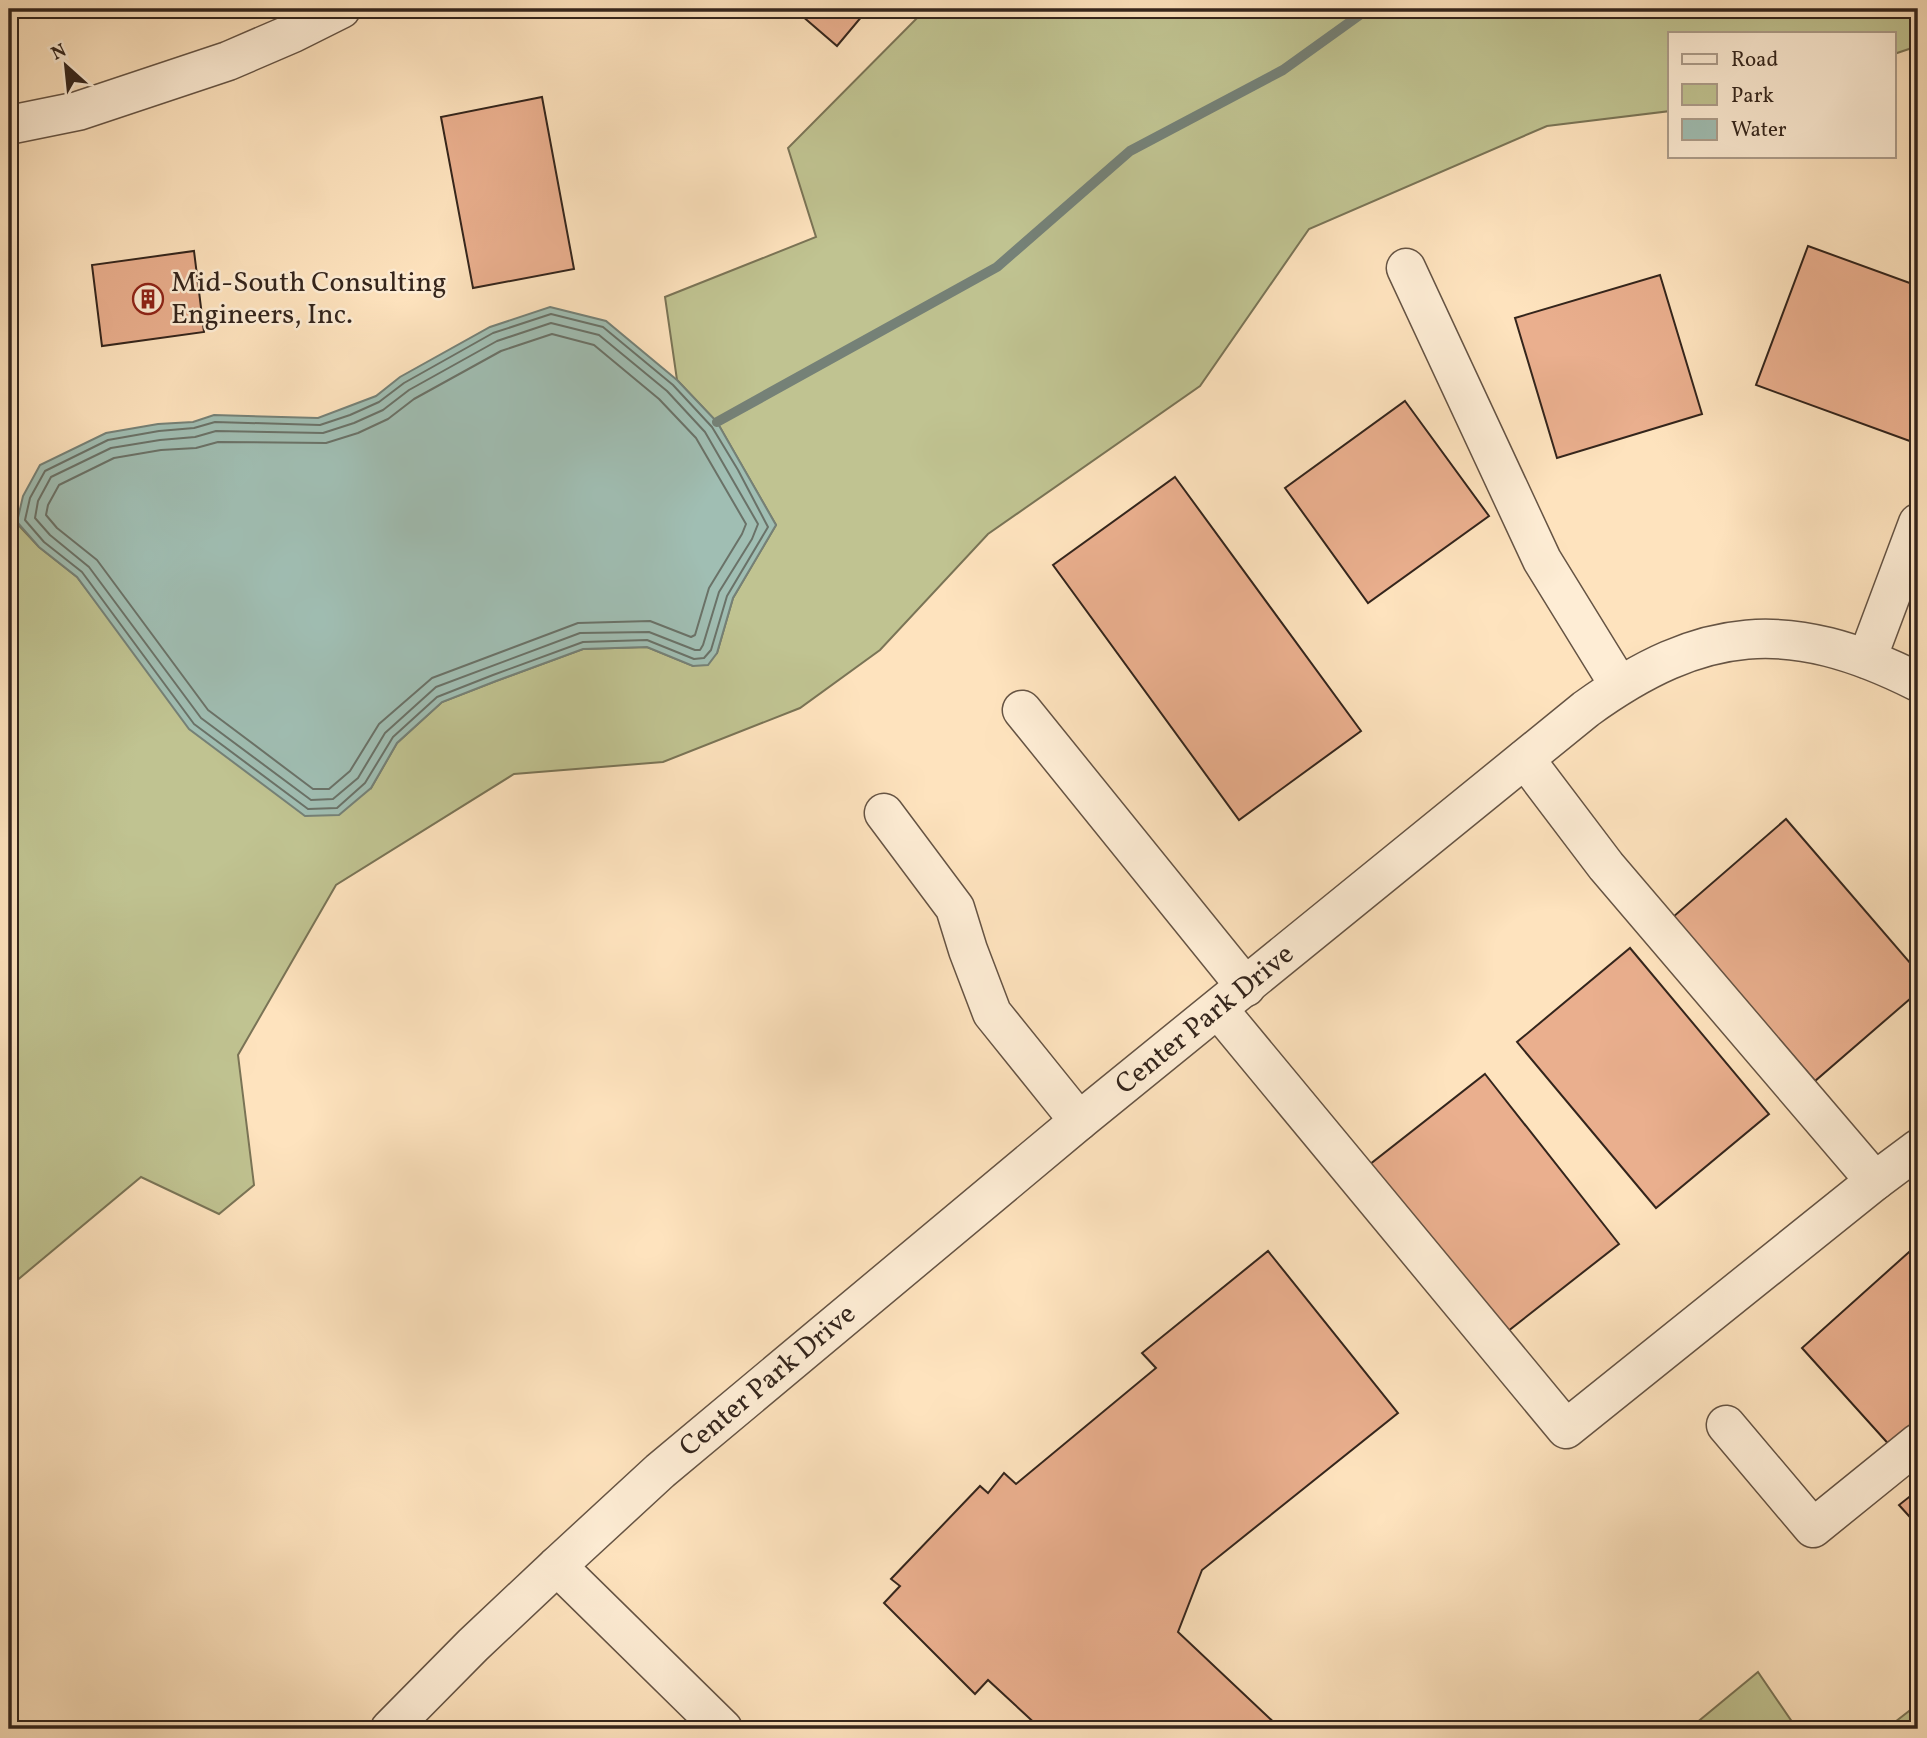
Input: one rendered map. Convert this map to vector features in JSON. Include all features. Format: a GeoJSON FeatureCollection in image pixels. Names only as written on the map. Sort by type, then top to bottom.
{"type":"FeatureCollection","features":[{"type":"Feature","properties":{"kind":"street"},"geometry":{"type":"LineString","coordinates":[[9,125],[78,111],[228,61],[341,9]]}},
{"type":"Feature","properties":{"kind":"street"},"geometry":{"type":"LineString","coordinates":[[1406,268],[1542,560],[1619,685]]}},
{"type":"Feature","properties":{"kind":"street"},"geometry":{"type":"LineString","coordinates":[[1867,659],[1918,523]]}},
{"type":"Feature","properties":{"kind":"street","name":"Center Park Drive"},"geometry":{"type":"LineString","coordinates":[[390,1729],[473,1645],[660,1471],[1079,1121],[1619,685],[1650,667],[1712,644],[1776,638],[1812,642],[1867,659],[1918,682]]}},
{"type":"Feature","properties":{"kind":"street"},"geometry":{"type":"LineString","coordinates":[[1022,710],[1232,998],[1566,1429],[1918,1149]]}},
{"type":"Feature","properties":{"kind":"street"},"geometry":{"type":"LineString","coordinates":[[1525,760],[1606,866],[1875,1181]]}},
{"type":"Feature","properties":{"kind":"street"},"geometry":{"type":"LineString","coordinates":[[884,813],[956,908],[968,950],[992,1013],[1079,1121]]}},
{"type":"Feature","properties":{"kind":"street"},"geometry":{"type":"LineString","coordinates":[[1726,1425],[1813,1528],[1918,1443]]}},
{"type":"Feature","properties":{"kind":"street"},"geometry":{"type":"LineString","coordinates":[[557,1566],[723,1729]]}},
{"type":"Feature","properties":{"kind":"green space"},"geometry":{"type":"Polygon","coordinates":[[[926,9],[1918,9],[1918,46],[1896,53],[1896,32],[1668,32],[1668,111],[1547,126],[1309,229],[1200,386],[988,534],[880,650],[800,708],[663,762],[514,774],[336,885],[238,1055],[254,1185],[219,1214],[141,1177],[9,1287],[9,515],[39,547],[77,577],[119,632],[371,788],[397,743],[442,702],[496,681],[583,649],[647,647],[693,666],[717,653],[733,598],[776,525],[717,422],[677,380],[665,297],[816,237],[788,148],[926,9]]]}},
{"type":"Feature","properties":{"kind":"green space"},"geometry":{"type":"Polygon","coordinates":[[[1758,1672],[1797,1729],[1689,1729],[1758,1672]]]}},
{"type":"Feature","properties":{"kind":"green space"},"geometry":{"type":"Polygon","coordinates":[[[1918,1704],[1918,1729],[1886,1729],[1918,1704]]]}},
{"type":"Feature","properties":{"kind":"water"},"geometry":{"type":"Polygon","coordinates":[[[550,307],[606,321],[677,380],[717,422],[776,525],[733,598],[717,653],[708,665],[693,666],[647,647],[583,649],[442,702],[397,743],[371,788],[339,815],[305,816],[189,729],[77,577],[39,547],[17,522],[23,496],[40,465],[106,433],[158,424],[193,422],[214,415],[318,418],[376,396],[400,377],[490,327],[550,307]]]}},
{"type":"Feature","properties":{"kind":"building"},"geometry":{"type":"Polygon","coordinates":[[[794,9],[868,9],[837,46],[794,9]]]}},
{"type":"Feature","properties":{"kind":"building"},"geometry":{"type":"Polygon","coordinates":[[[542,97],[574,269],[473,288],[441,117],[542,97]]]}},
{"type":"Feature","properties":{"kind":"building"},"geometry":{"type":"Polygon","coordinates":[[[1808,246],[1918,286],[1918,444],[1756,385],[1808,246]]]}},
{"type":"Feature","properties":{"kind":"building","name":"Mid-South Consulting Engineers, Inc."},"geometry":{"type":"Polygon","coordinates":[[[194,251],[204,332],[102,346],[92,265],[194,251]]]}},
{"type":"Feature","properties":{"kind":"building"},"geometry":{"type":"Polygon","coordinates":[[[1660,275],[1702,414],[1557,458],[1515,318],[1660,275]]]}},
{"type":"Feature","properties":{"kind":"building"},"geometry":{"type":"Polygon","coordinates":[[[1405,401],[1489,516],[1368,603],[1285,488],[1405,401]]]}},
{"type":"Feature","properties":{"kind":"building"},"geometry":{"type":"Polygon","coordinates":[[[1175,477],[1361,731],[1239,820],[1053,565],[1175,477]]]}},
{"type":"Feature","properties":{"kind":"building"},"geometry":{"type":"Polygon","coordinates":[[[1786,819],[1918,972],[1918,992],[1815,1081],[1673,917],[1786,819]]]}},
{"type":"Feature","properties":{"kind":"building"},"geometry":{"type":"Polygon","coordinates":[[[1630,948],[1769,1114],[1656,1208],[1517,1042],[1630,948]]]}},
{"type":"Feature","properties":{"kind":"building"},"geometry":{"type":"Polygon","coordinates":[[[1485,1074],[1619,1244],[1503,1335],[1369,1165],[1485,1074]]]}},
{"type":"Feature","properties":{"kind":"building"},"geometry":{"type":"Polygon","coordinates":[[[1918,1244],[1918,1425],[1893,1449],[1802,1348],[1918,1244]]]}},
{"type":"Feature","properties":{"kind":"building"},"geometry":{"type":"Polygon","coordinates":[[[1268,1251],[1398,1413],[1202,1570],[1178,1632],[1281,1729],[1041,1729],[988,1680],[975,1694],[884,1603],[900,1586],[891,1579],[980,1486],[988,1493],[1004,1473],[1016,1484],[1156,1368],[1142,1353],[1268,1251]]]}},
{"type":"Feature","properties":{"kind":"building"},"geometry":{"type":"Polygon","coordinates":[[[1918,1490],[1918,1526],[1899,1505],[1918,1490]]]}},
{"type":"Feature","properties":{"kind":"waterway"},"geometry":{"type":"LineString","coordinates":[[717,422],[997,267],[1130,151],[1283,70],[1368,9]]}},
{"type":"Feature","properties":{"kind":"place","name":"Mid-South Consulting Engineers, Inc."},"geometry":{"type":"Point","coordinates":[148,299]}}]}
